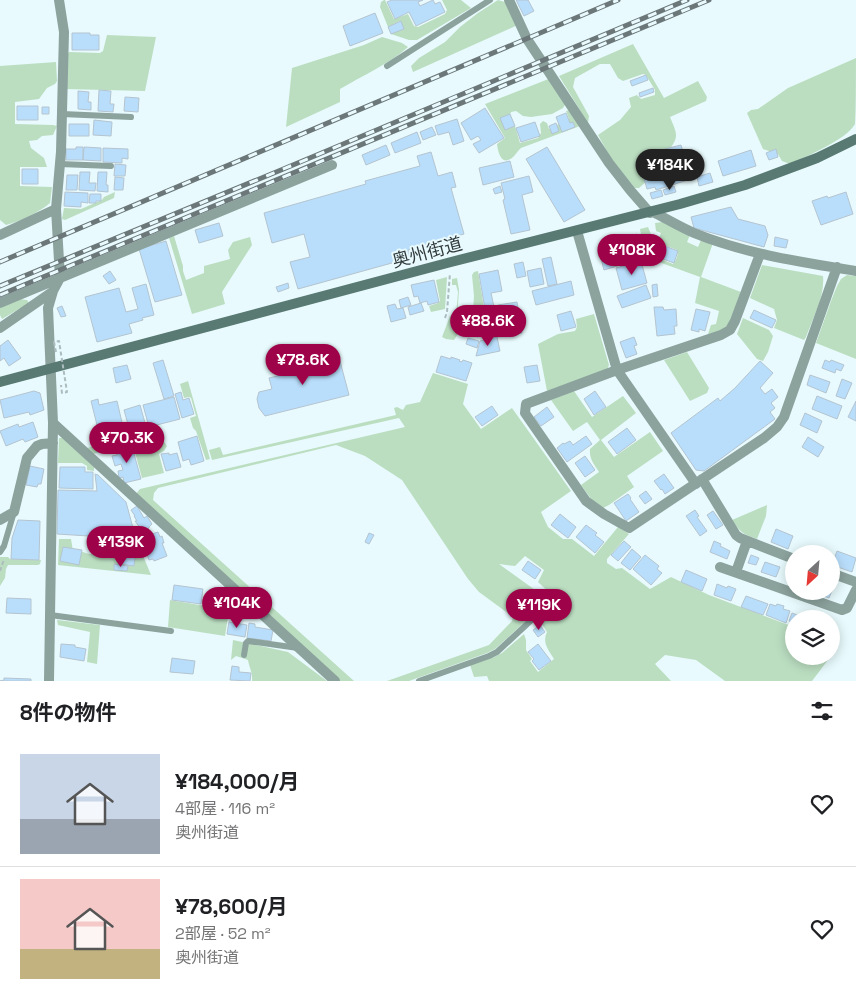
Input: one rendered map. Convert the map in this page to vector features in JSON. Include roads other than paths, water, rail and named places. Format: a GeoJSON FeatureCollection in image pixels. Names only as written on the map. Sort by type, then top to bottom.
{"type":"FeatureCollection","features":[{"type":"Feature","properties":{"kind":"main road","name":"奥州街道"},"geometry":{"type":"LineString","coordinates":[[0,382],[451,262],[652,212],[745,185],[817,158],[856,139]]}},
{"type":"Feature","properties":{"kind":"street"},"geometry":{"type":"LineString","coordinates":[[49,681],[53,443],[48,308],[53,291],[60,278],[56,209],[60,164],[64,32],[59,0]]}},
{"type":"Feature","properties":{"kind":"street"},"geometry":{"type":"LineString","coordinates":[[509,0],[527,39],[609,163],[630,190],[652,212],[694,233],[727,245],[760,254],[856,271]]}},
{"type":"Feature","properties":{"kind":"street"},"geometry":{"type":"LineString","coordinates":[[0,303],[332,165]]}},
{"type":"Feature","properties":{"kind":"street"},"geometry":{"type":"LineString","coordinates":[[0,235],[56,209]]}},
{"type":"Feature","properties":{"kind":"street"},"geometry":{"type":"LineString","coordinates":[[577,231],[617,370],[736,534],[740,538],[785,556]]}},
{"type":"Feature","properties":{"kind":"street"},"geometry":{"type":"LineString","coordinates":[[760,254],[736,322],[730,330],[721,335],[617,370],[526,404],[525,413],[586,501],[629,528],[764,438],[777,427],[784,417],[837,268]]}},
{"type":"Feature","properties":{"kind":"street"},"geometry":{"type":"LineString","coordinates":[[0,328],[53,291]]}},
{"type":"Feature","properties":{"kind":"street"},"geometry":{"type":"LineString","coordinates":[[52,424],[335,681]]}},
{"type":"Feature","properties":{"kind":"street"},"geometry":{"type":"LineString","coordinates":[[0,520],[14,512],[27,458],[37,446],[53,443]]}},
{"type":"Feature","properties":{"kind":"street"},"geometry":{"type":"LineString","coordinates":[[736,572],[747,541]]}},
{"type":"Feature","properties":{"kind":"street"},"geometry":{"type":"LineString","coordinates":[[720,567],[842,610],[847,608],[856,590]]}},
{"type":"Feature","properties":{"kind":"street"},"geometry":{"type":"LineString","coordinates":[[840,576],[856,583]]}},
{"type":"Feature","properties":{"kind":"lane"},"geometry":{"type":"LineString","coordinates":[[388,66],[490,0]]}},
{"type":"Feature","properties":{"kind":"lane"},"geometry":{"type":"LineString","coordinates":[[62,114],[131,117]]}},
{"type":"Feature","properties":{"kind":"lane"},"geometry":{"type":"LineString","coordinates":[[60,164],[111,166]]}},
{"type":"Feature","properties":{"kind":"lane"},"geometry":{"type":"LineString","coordinates":[[0,552],[4,546],[14,512]]}},
{"type":"Feature","properties":{"kind":"lane"},"geometry":{"type":"LineString","coordinates":[[419,681],[496,652],[552,601]]}},
{"type":"Feature","properties":{"kind":"lane"},"geometry":{"type":"LineString","coordinates":[[50,615],[171,631]]}},
{"type":"Feature","properties":{"kind":"lane"},"geometry":{"type":"LineString","coordinates":[[244,655],[248,641],[299,648]]}},
{"type":"Feature","properties":{"kind":"railway"},"geometry":{"type":"LineString","coordinates":[[0,262],[618,0]]}},
{"type":"Feature","properties":{"kind":"railway"},"geometry":{"type":"LineString","coordinates":[[0,286],[687,0]]}},
{"type":"Feature","properties":{"kind":"railway"},"geometry":{"type":"LineString","coordinates":[[0,295],[709,0]]}}]}
